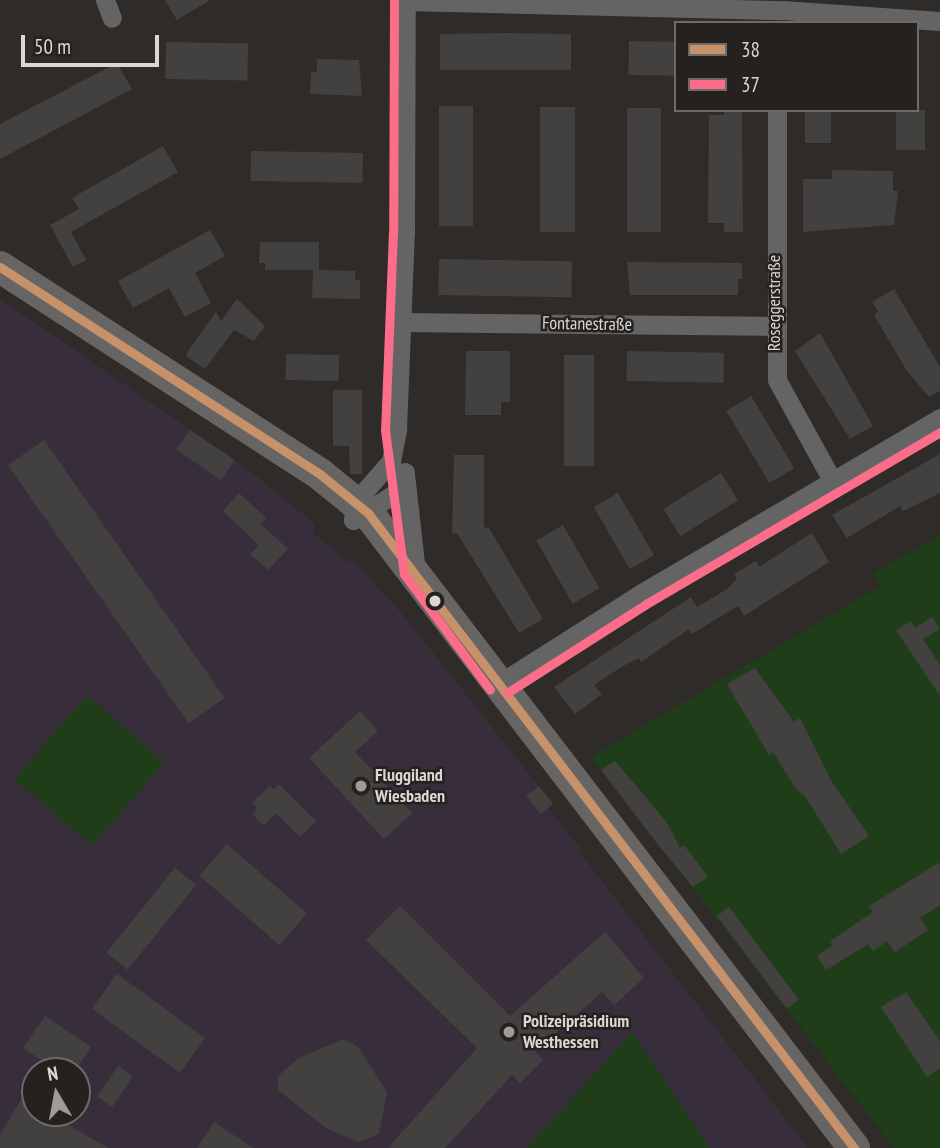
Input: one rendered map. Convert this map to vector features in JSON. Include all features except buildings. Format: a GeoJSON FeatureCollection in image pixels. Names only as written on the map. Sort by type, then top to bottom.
{"type":"FeatureCollection","features":[{"type":"Feature","properties":{"kind":"main road"},"geometry":{"type":"LineString","coordinates":[[0,267],[292,459],[359,512],[416,572],[433,599],[500,682],[855,1148]]}},
{"type":"Feature","properties":{"kind":"main road"},"geometry":{"type":"LineString","coordinates":[[359,512],[407,579],[433,599]]}},
{"type":"Feature","properties":{"kind":"street"},"geometry":{"type":"LineString","coordinates":[[359,512],[388,466],[397,429],[406,0],[783,17],[940,21]]}},
{"type":"Feature","properties":{"kind":"street","name":"Roseggerstraße"},"geometry":{"type":"LineString","coordinates":[[777,112],[774,326],[777,380],[833,482]]}},
{"type":"Feature","properties":{"kind":"street","name":"Fontanestraße"},"geometry":{"type":"LineString","coordinates":[[400,322],[774,326]]}},
{"type":"Feature","properties":{"kind":"street"},"geometry":{"type":"LineString","coordinates":[[500,682],[940,418]]}},
{"type":"Feature","properties":{"kind":"street"},"geometry":{"type":"LineString","coordinates":[[397,429],[405,472],[416,572]]}},
{"type":"Feature","properties":{"kind":"street"},"geometry":{"type":"LineString","coordinates":[[359,512],[397,492],[405,472]]}},
{"type":"Feature","properties":{"kind":"shaded area"},"geometry":{"type":"Polygon","coordinates":[[[0,299],[241,464],[315,524],[314,533],[348,562],[353,560],[404,616],[553,804],[549,808],[580,848],[578,850],[808,1148],[0,1148],[0,299]]]}},
{"type":"Feature","properties":{"kind":"green space"},"geometry":{"type":"Polygon","coordinates":[[[940,535],[940,1148],[894,1148],[591,757],[880,586],[873,573],[940,535]]]}},
{"type":"Feature","properties":{"kind":"green space"},"geometry":{"type":"Polygon","coordinates":[[[87,695],[165,763],[92,846],[14,779],[87,695]]]}},
{"type":"Feature","properties":{"kind":"green space"},"geometry":{"type":"Polygon","coordinates":[[[632,1032],[710,1148],[527,1148],[632,1032]]]}},
{"type":"Feature","properties":{"kind":"transit line","name":"37"},"geometry":{"type":"LineString","coordinates":[[394,0],[393,232],[385,430],[404,574],[490,690]]}},
{"type":"Feature","properties":{"kind":"transit line","name":"38"},"geometry":{"type":"LineString","coordinates":[[0,267],[321,475],[368,513],[854,1148]]}},
{"type":"Feature","properties":{"kind":"transit line","name":"37"},"geometry":{"type":"LineString","coordinates":[[507,693],[646,604],[940,432]]}},
{"type":"Feature","properties":{"kind":"place","name":"Fluggiland Wiesbaden"},"geometry":{"type":"Point","coordinates":[361,786]}},
{"type":"Feature","properties":{"kind":"place","name":"Polizeipräsidium Westhessen"},"geometry":{"type":"Point","coordinates":[509,1032]}}]}
